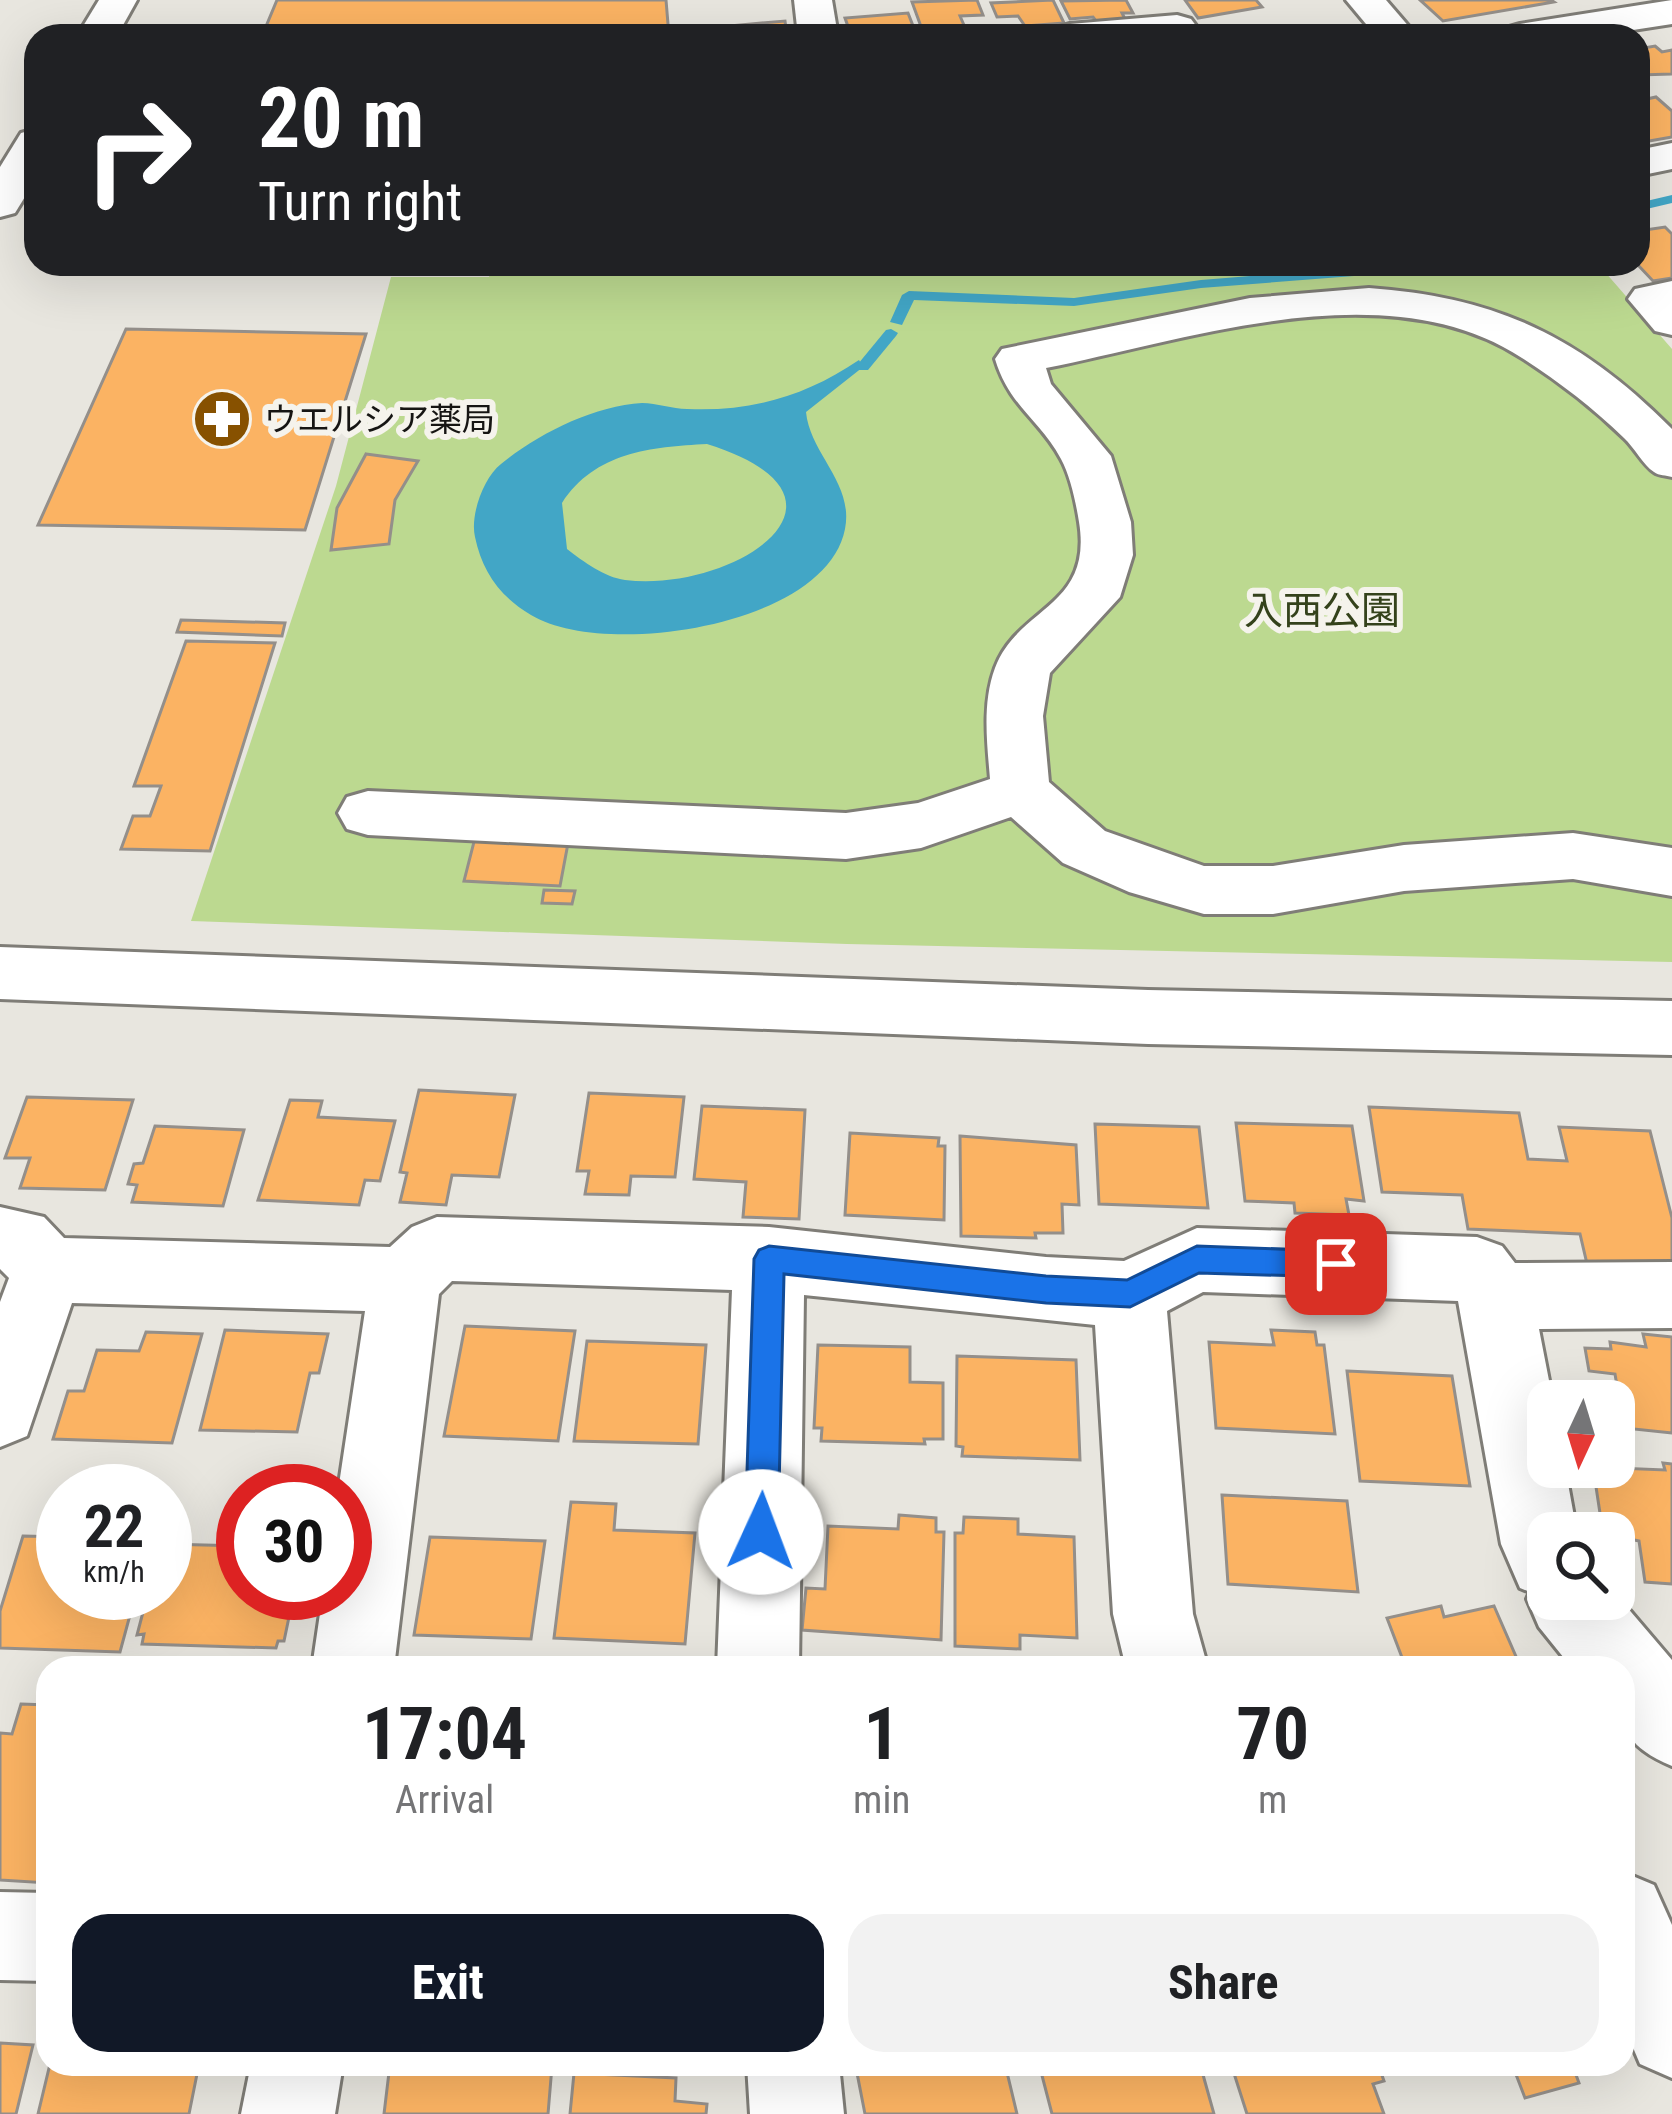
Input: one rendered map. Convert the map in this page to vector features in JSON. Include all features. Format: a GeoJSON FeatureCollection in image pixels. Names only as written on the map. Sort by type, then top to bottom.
{"type":"FeatureCollection","features":[{"type":"Feature","properties":{"kind":"street"},"geometry":{"type":"LineString","coordinates":[[1365,0],[1386,24]]}},
{"type":"Feature","properties":{"kind":"street"},"geometry":{"type":"LineString","coordinates":[[1596,24],[1672,12]]}},
{"type":"Feature","properties":{"kind":"street"},"geometry":{"type":"LineString","coordinates":[[0,204],[24,163]]}},
{"type":"Feature","properties":{"kind":"street"},"geometry":{"type":"LineString","coordinates":[[1672,295],[1651,299],[1672,321]]}},
{"type":"Feature","properties":{"kind":"street"},"geometry":{"type":"LineString","coordinates":[[1672,461],[1616,404],[1551,355],[1485,320],[1431,306],[1348,301],[1296,305],[1019,359],[1028,388],[1086,456],[1105,522],[1107,555],[1101,584],[1023,667],[1014,716],[1020,790],[1084,847],[1151,875],[1204,890],[1273,890],[1404,868],[1573,856],[1672,872]]}},
{"type":"Feature","properties":{"kind":"street"},"geometry":{"type":"LineString","coordinates":[[368,814],[676,832],[846,836],[921,825],[1020,790]]}},
{"type":"Feature","properties":{"kind":"street"},"geometry":{"type":"LineString","coordinates":[[0,973],[1148,1017],[1672,1028]]}},
{"type":"Feature","properties":{"kind":"street"},"geometry":{"type":"LineString","coordinates":[[355,1656],[405,1280],[437,1249],[769,1259],[1130,1294],[1197,1260],[1477,1269],[1497,1296],[1534,1512]]}},
{"type":"Feature","properties":{"kind":"street"},"geometry":{"type":"LineString","coordinates":[[0,1411],[23,1254],[405,1280]]}},
{"type":"Feature","properties":{"kind":"street"},"geometry":{"type":"LineString","coordinates":[[758,1656],[769,1259]]}},
{"type":"Feature","properties":{"kind":"street"},"geometry":{"type":"LineString","coordinates":[[1130,1294],[1153,1614],[1164,1656]]}},
{"type":"Feature","properties":{"kind":"street"},"geometry":{"type":"LineString","coordinates":[[1497,1296],[1672,1295]]}},
{"type":"Feature","properties":{"kind":"street"},"geometry":{"type":"LineString","coordinates":[[1585,1620],[1615,1656]]}},
{"type":"Feature","properties":{"kind":"street"},"geometry":{"type":"LineString","coordinates":[[1635,1680],[1672,1724],[1635,1742]]}},
{"type":"Feature","properties":{"kind":"street"},"geometry":{"type":"LineString","coordinates":[[0,1936],[36,1937]]}},
{"type":"Feature","properties":{"kind":"street"},"geometry":{"type":"LineString","coordinates":[[1635,1944],[1672,2032]]}},
{"type":"Feature","properties":{"kind":"street"},"geometry":{"type":"LineString","coordinates":[[288,2114],[295,2076]]}},
{"type":"Feature","properties":{"kind":"street"},"geometry":{"type":"LineString","coordinates":[[794,2076],[797,2114]]}},
{"type":"Feature","properties":{"kind":"green space","name":"入西公園"},"geometry":{"type":"Polygon","coordinates":[[[1608,276],[1672,349],[1672,962],[847,944],[191,921],[336,486],[391,277],[1608,276]]]}},
{"type":"Feature","properties":{"kind":"water"},"geometry":{"type":"Polygon","coordinates":[[[859,360],[863,367],[806,412],[846,512],[845,529],[829,563],[798,590],[756,611],[708,625],[608,634],[564,628],[531,615],[510,600],[488,572],[474,528],[484,488],[501,464],[549,432],[623,405],[711,409],[756,404],[798,392],[859,360]],[[707,444],[626,455],[591,473],[562,503],[567,549],[587,564],[625,580],[667,580],[708,572],[744,557],[771,537],[785,514],[782,490],[757,466],[707,444]]]}},
{"type":"Feature","properties":{"kind":"building"},"geometry":{"type":"Polygon","coordinates":[[[277,0],[666,0],[668,24],[267,24],[277,0]]]}},
{"type":"Feature","properties":{"kind":"building"},"geometry":{"type":"Polygon","coordinates":[[[977,0],[983,15],[960,16],[964,24],[920,24],[912,2],[977,0]]]}},
{"type":"Feature","properties":{"kind":"building"},"geometry":{"type":"Polygon","coordinates":[[[1053,0],[1064,23],[1024,24],[1018,16],[997,17],[991,3],[1053,0]]]}},
{"type":"Feature","properties":{"kind":"building"},"geometry":{"type":"Polygon","coordinates":[[[1126,0],[1133,13],[1122,13],[1125,19],[1096,21],[1093,17],[1070,19],[1061,1],[1126,0]]]}},
{"type":"Feature","properties":{"kind":"building"},"geometry":{"type":"Polygon","coordinates":[[[1185,0],[1256,0],[1262,7],[1198,18],[1185,0]]]}},
{"type":"Feature","properties":{"kind":"building"},"geometry":{"type":"Polygon","coordinates":[[[1420,0],[1551,0],[1554,2],[1443,21],[1420,0]]]}},
{"type":"Feature","properties":{"kind":"building"},"geometry":{"type":"Polygon","coordinates":[[[908,13],[912,24],[847,24],[845,18],[908,13]]]}},
{"type":"Feature","properties":{"kind":"building"},"geometry":{"type":"Polygon","coordinates":[[[1650,47],[1672,50],[1672,74],[1650,75],[1650,47]]]}},
{"type":"Feature","properties":{"kind":"building"},"geometry":{"type":"Polygon","coordinates":[[[1656,97],[1672,111],[1672,137],[1650,141],[1650,98],[1656,97]]]}},
{"type":"Feature","properties":{"kind":"building"},"geometry":{"type":"Polygon","coordinates":[[[1665,227],[1672,234],[1672,278],[1653,281],[1648,276],[1650,229],[1665,227]]]}},
{"type":"Feature","properties":{"kind":"building"},"geometry":{"type":"Polygon","coordinates":[[[126,329],[366,334],[305,530],[38,525],[126,329]]]}},
{"type":"Feature","properties":{"kind":"building"},"geometry":{"type":"Polygon","coordinates":[[[366,454],[418,461],[395,500],[389,544],[331,550],[337,508],[366,454]]]}},
{"type":"Feature","properties":{"kind":"building"},"geometry":{"type":"Polygon","coordinates":[[[181,620],[285,623],[282,636],[177,632],[181,620]]]}},
{"type":"Feature","properties":{"kind":"building"},"geometry":{"type":"Polygon","coordinates":[[[186,641],[275,643],[210,851],[121,849],[133,816],[150,816],[161,786],[134,786],[186,641]]]}},
{"type":"Feature","properties":{"kind":"building"},"geometry":{"type":"Polygon","coordinates":[[[476,834],[569,838],[560,886],[464,881],[476,834]]]}},
{"type":"Feature","properties":{"kind":"building"},"geometry":{"type":"Polygon","coordinates":[[[544,890],[575,891],[572,904],[542,903],[544,890]]]}},
{"type":"Feature","properties":{"kind":"building"},"geometry":{"type":"Polygon","coordinates":[[[419,1090],[515,1095],[499,1177],[452,1175],[446,1205],[400,1202],[407,1173],[400,1172],[419,1090]]]}},
{"type":"Feature","properties":{"kind":"building"},"geometry":{"type":"Polygon","coordinates":[[[589,1093],[684,1097],[675,1177],[631,1176],[629,1195],[585,1194],[589,1171],[577,1171],[589,1093]]]}},
{"type":"Feature","properties":{"kind":"building"},"geometry":{"type":"Polygon","coordinates":[[[27,1097],[133,1100],[105,1190],[20,1188],[30,1158],[5,1158],[27,1097]]]}},
{"type":"Feature","properties":{"kind":"building"},"geometry":{"type":"Polygon","coordinates":[[[290,1100],[322,1101],[318,1117],[395,1121],[380,1181],[365,1180],[359,1205],[258,1200],[290,1100]]]}},
{"type":"Feature","properties":{"kind":"building"},"geometry":{"type":"Polygon","coordinates":[[[702,1106],[805,1110],[799,1219],[743,1217],[746,1182],[694,1179],[702,1106]]]}},
{"type":"Feature","properties":{"kind":"building"},"geometry":{"type":"Polygon","coordinates":[[[1369,1107],[1519,1113],[1528,1159],[1567,1161],[1559,1127],[1650,1131],[1672,1218],[1672,1272],[1588,1268],[1580,1234],[1468,1229],[1462,1195],[1382,1192],[1369,1107]]]}},
{"type":"Feature","properties":{"kind":"building"},"geometry":{"type":"Polygon","coordinates":[[[1236,1123],[1352,1126],[1364,1201],[1346,1199],[1349,1215],[1295,1213],[1294,1203],[1245,1201],[1236,1123]]]}},
{"type":"Feature","properties":{"kind":"building"},"geometry":{"type":"Polygon","coordinates":[[[1095,1124],[1199,1127],[1208,1208],[1099,1204],[1095,1124]]]}},
{"type":"Feature","properties":{"kind":"building"},"geometry":{"type":"Polygon","coordinates":[[[155,1126],[244,1130],[223,1206],[132,1202],[137,1185],[128,1184],[134,1164],[143,1163],[155,1126]]]}},
{"type":"Feature","properties":{"kind":"building"},"geometry":{"type":"Polygon","coordinates":[[[850,1133],[939,1138],[938,1146],[945,1146],[944,1220],[845,1215],[850,1133]]]}},
{"type":"Feature","properties":{"kind":"building"},"geometry":{"type":"Polygon","coordinates":[[[960,1136],[1076,1145],[1079,1205],[1062,1204],[1063,1233],[1035,1233],[1036,1238],[961,1236],[960,1136]]]}},
{"type":"Feature","properties":{"kind":"building"},"geometry":{"type":"Polygon","coordinates":[[[465,1326],[575,1331],[558,1441],[444,1436],[465,1326]]]}},
{"type":"Feature","properties":{"kind":"building"},"geometry":{"type":"Polygon","coordinates":[[[225,1330],[328,1334],[319,1373],[310,1373],[297,1432],[200,1430],[225,1330]]]}},
{"type":"Feature","properties":{"kind":"building"},"geometry":{"type":"Polygon","coordinates":[[[1271,1330],[1315,1332],[1317,1345],[1324,1345],[1335,1434],[1216,1428],[1209,1342],[1274,1345],[1271,1330]]]}},
{"type":"Feature","properties":{"kind":"building"},"geometry":{"type":"Polygon","coordinates":[[[146,1332],[202,1334],[172,1443],[53,1439],[68,1391],[84,1391],[97,1350],[139,1351],[146,1332]]]}},
{"type":"Feature","properties":{"kind":"building"},"geometry":{"type":"Polygon","coordinates":[[[1643,1334],[1672,1337],[1672,1433],[1635,1429],[1635,1380],[1616,1380],[1615,1374],[1589,1371],[1585,1348],[1611,1349],[1610,1342],[1646,1347],[1643,1334]]]}},
{"type":"Feature","properties":{"kind":"building"},"geometry":{"type":"Polygon","coordinates":[[[587,1341],[706,1345],[698,1444],[574,1441],[587,1341]]]}},
{"type":"Feature","properties":{"kind":"building"},"geometry":{"type":"Polygon","coordinates":[[[818,1345],[910,1347],[910,1382],[943,1383],[943,1439],[924,1439],[925,1444],[821,1441],[822,1428],[814,1428],[818,1345]]]}},
{"type":"Feature","properties":{"kind":"building"},"geometry":{"type":"Polygon","coordinates":[[[957,1356],[1076,1360],[1080,1460],[962,1456],[963,1447],[956,1446],[957,1356]]]}},
{"type":"Feature","properties":{"kind":"building"},"geometry":{"type":"Polygon","coordinates":[[[1347,1371],[1452,1376],[1470,1486],[1360,1481],[1347,1371]]]}},
{"type":"Feature","properties":{"kind":"building"},"geometry":{"type":"Polygon","coordinates":[[[1663,1463],[1672,1464],[1672,1584],[1645,1582],[1639,1541],[1635,1540],[1635,1512],[1600,1512],[1596,1488],[1635,1488],[1635,1469],[1665,1470],[1663,1463]]]}},
{"type":"Feature","properties":{"kind":"building"},"geometry":{"type":"Polygon","coordinates":[[[1222,1495],[1347,1501],[1358,1592],[1228,1584],[1222,1495]]]}},
{"type":"Feature","properties":{"kind":"building"},"geometry":{"type":"Polygon","coordinates":[[[571,1502],[616,1504],[614,1530],[695,1533],[685,1644],[554,1638],[571,1502]]]}},
{"type":"Feature","properties":{"kind":"building"},"geometry":{"type":"Polygon","coordinates":[[[899,1515],[936,1518],[936,1532],[944,1532],[941,1640],[802,1630],[806,1588],[825,1589],[828,1526],[898,1529],[899,1515]]]}},
{"type":"Feature","properties":{"kind":"building"},"geometry":{"type":"Polygon","coordinates":[[[964,1517],[1018,1519],[1018,1534],[1074,1537],[1077,1638],[1020,1635],[1020,1649],[955,1646],[955,1533],[963,1533],[964,1517]]]}},
{"type":"Feature","properties":{"kind":"building"},"geometry":{"type":"Polygon","coordinates":[[[23,1536],[36,1536],[36,1620],[129,1620],[120,1652],[0,1648],[0,1611],[23,1536]]]}},
{"type":"Feature","properties":{"kind":"building"},"geometry":{"type":"Polygon","coordinates":[[[430,1537],[545,1541],[531,1639],[414,1635],[430,1537]]]}},
{"type":"Feature","properties":{"kind":"building"},"geometry":{"type":"Polygon","coordinates":[[[192,1545],[216,1545],[216,1620],[288,1620],[284,1641],[278,1641],[276,1648],[142,1644],[144,1634],[137,1635],[141,1620],[192,1620],[192,1545]]]}},
{"type":"Feature","properties":{"kind":"building"},"geometry":{"type":"Polygon","coordinates":[[[1441,1606],[1444,1617],[1494,1606],[1516,1656],[1401,1656],[1387,1618],[1441,1606]]]}},
{"type":"Feature","properties":{"kind":"building"},"geometry":{"type":"Polygon","coordinates":[[[21,1704],[36,1705],[36,1882],[0,1880],[0,1733],[12,1734],[21,1704]]]}},
{"type":"Feature","properties":{"kind":"building"},"geometry":{"type":"Polygon","coordinates":[[[0,2043],[33,2045],[16,2114],[0,2114],[0,2043]]]}},
{"type":"Feature","properties":{"kind":"building"},"geometry":{"type":"Polygon","coordinates":[[[47,2076],[197,2076],[189,2114],[38,2114],[47,2076]]]}},
{"type":"Feature","properties":{"kind":"building"},"geometry":{"type":"Polygon","coordinates":[[[389,2076],[551,2076],[548,2114],[384,2114],[389,2076]]]}},
{"type":"Feature","properties":{"kind":"building"},"geometry":{"type":"Polygon","coordinates":[[[574,2076],[676,2078],[675,2101],[707,2104],[706,2114],[570,2114],[574,2076]]]}},
{"type":"Feature","properties":{"kind":"building"},"geometry":{"type":"Polygon","coordinates":[[[858,2076],[1008,2076],[1017,2114],[865,2114],[858,2076]]]}},
{"type":"Feature","properties":{"kind":"building"},"geometry":{"type":"Polygon","coordinates":[[[1042,2076],[1203,2076],[1214,2114],[1052,2114],[1042,2076]]]}},
{"type":"Feature","properties":{"kind":"building"},"geometry":{"type":"Polygon","coordinates":[[[1235,2076],[1382,2076],[1384,2081],[1373,2084],[1384,2114],[1247,2114],[1235,2076]]]}},
{"type":"Feature","properties":{"kind":"building"},"geometry":{"type":"Polygon","coordinates":[[[1517,2076],[1576,2076],[1579,2083],[1525,2098],[1517,2076]]]}},
{"type":"Feature","properties":{"kind":"waterway"},"geometry":{"type":"LineString","coordinates":[[1650,204],[1672,199]]}},
{"type":"Feature","properties":{"kind":"waterway"},"geometry":{"type":"LineString","coordinates":[[897,322],[909,295],[1074,302],[1303,276]]}},
{"type":"Feature","properties":{"kind":"waterway"},"geometry":{"type":"LineString","coordinates":[[863,367],[891,333]]}},
{"type":"Feature","properties":{"kind":"place","name":"ウエルシア薬局"},"geometry":{"type":"Point","coordinates":[222,419]}},
{"type":"Feature","properties":{"kind":"route"},"geometry":{"type":"LineString","coordinates":[[761,1532],[769,1259],[1130,1294],[1197,1260],[1336,1264]]}}]}
